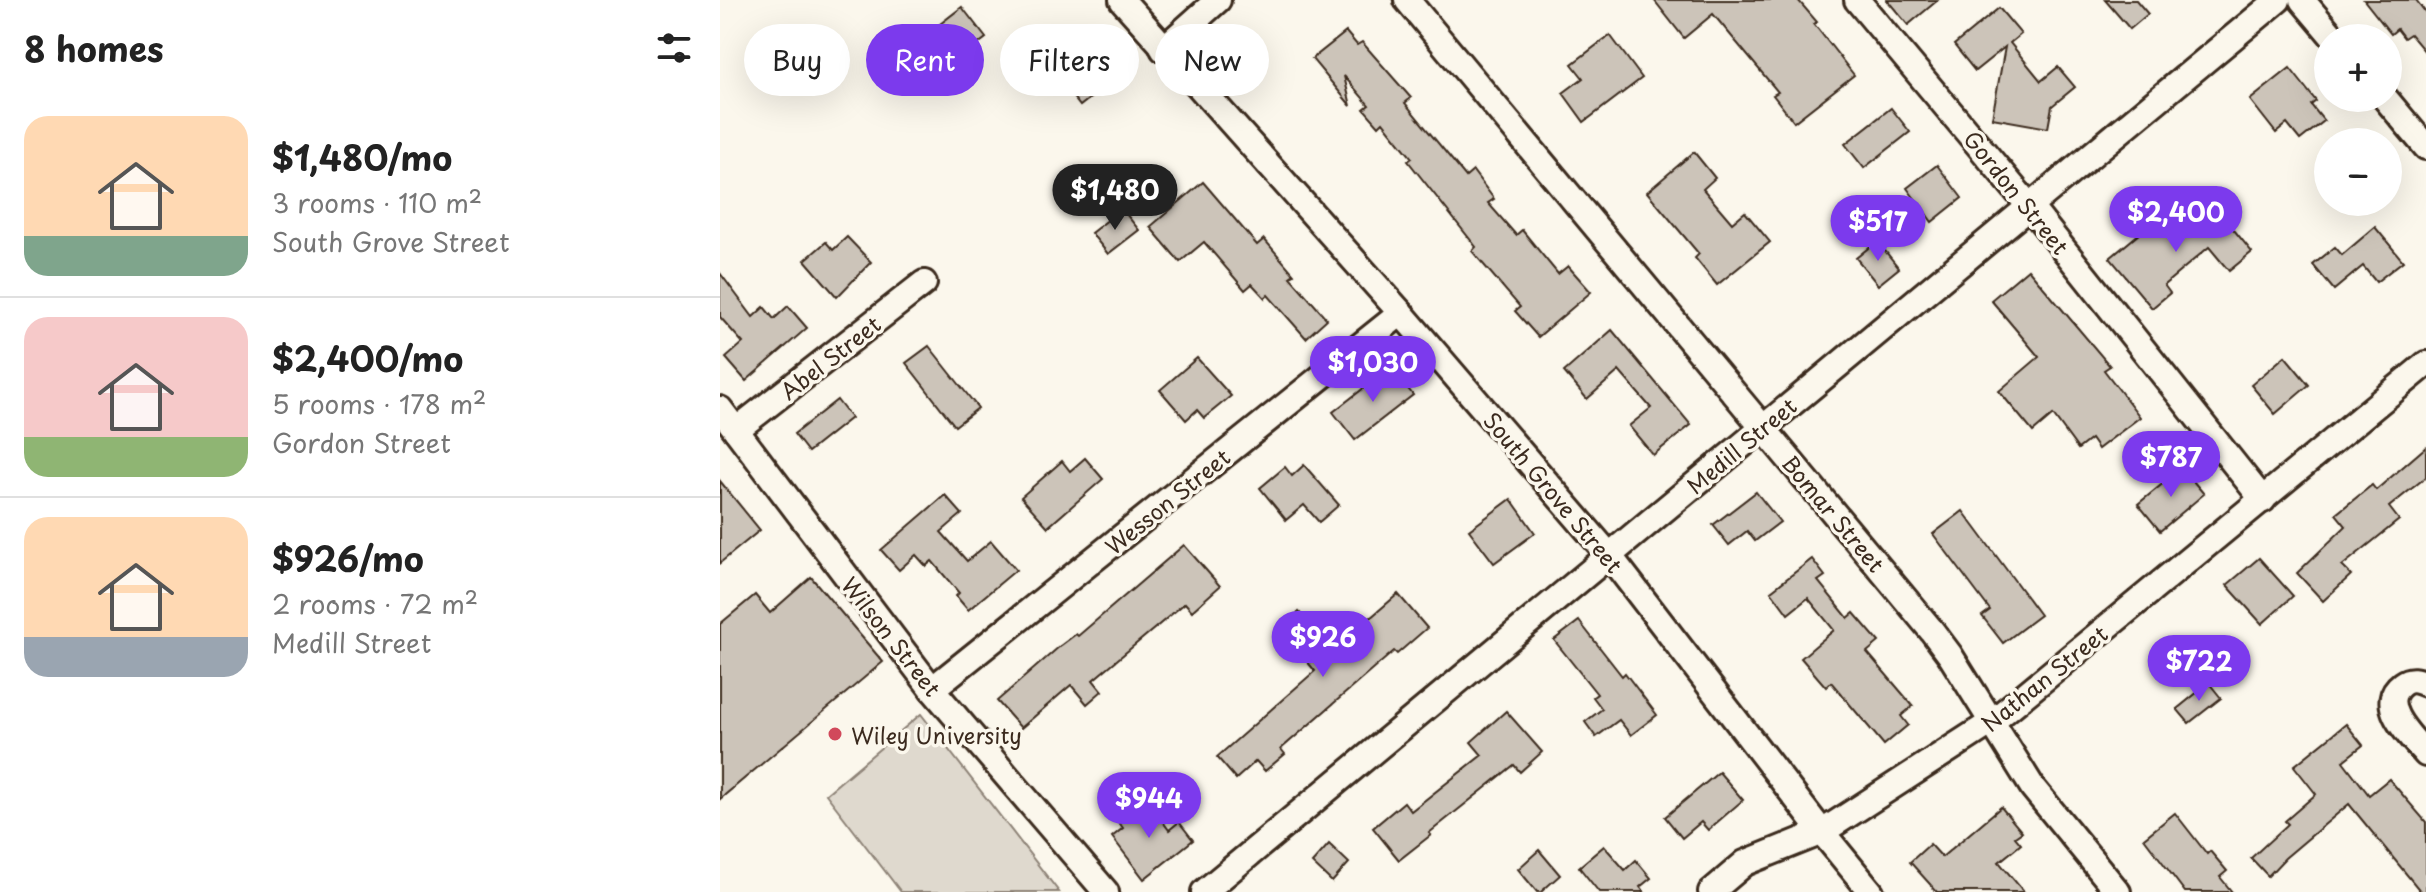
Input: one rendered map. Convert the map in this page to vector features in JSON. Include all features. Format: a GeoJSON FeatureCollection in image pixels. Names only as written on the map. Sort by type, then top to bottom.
{"type":"FeatureCollection","features":[{"type":"Feature","properties":{"kind":"street","name":"South Grove Street"},"geometry":{"type":"LineString","coordinates":[[1122,0],[1155,39]]}},
{"type":"Feature","properties":{"kind":"street"},"geometry":{"type":"LineString","coordinates":[[1191,24],[1218,0]]}},
{"type":"Feature","properties":{"kind":"street","name":"Bomar Street"},"geometry":{"type":"LineString","coordinates":[[1407,0],[1932,631],[2033,788],[2118,892]]}},
{"type":"Feature","properties":{"kind":"street","name":"Gordon Street"},"geometry":{"type":"LineString","coordinates":[[1857,0],[2030,207],[2263,500]]}},
{"type":"Feature","properties":{"kind":"street","name":"Medill Street"},"geometry":{"type":"LineString","coordinates":[[1204,892],[2278,0]]}},
{"type":"Feature","properties":{"kind":"street"},"geometry":{"type":"LineString","coordinates":[[2302,0],[2322,24]]}},
{"type":"Feature","properties":{"kind":"street","name":"South Grove Street"},"geometry":{"type":"LineString","coordinates":[[1205,96],[1401,313],[1609,555],[1871,892]]}},
{"type":"Feature","properties":{"kind":"street"},"geometry":{"type":"LineString","coordinates":[[2397,112],[2426,147]]}},
{"type":"Feature","properties":{"kind":"street","name":"Abel Street"},"geometry":{"type":"LineString","coordinates":[[736,430],[924,283]]}},
{"type":"Feature","properties":{"kind":"street","name":"Wesson Street"},"geometry":{"type":"LineString","coordinates":[[932,689],[1401,313]]}},
{"type":"Feature","properties":{"kind":"street","name":"Nathan Street"},"geometry":{"type":"LineString","coordinates":[[1711,892],[1745,863],[1822,832],[1992,722],[2426,364]]}},
{"type":"Feature","properties":{"kind":"street","name":"Wilson Street"},"geometry":{"type":"LineString","coordinates":[[720,409],[932,689],[1106,892]]}},
{"type":"Feature","properties":{"kind":"street"},"geometry":{"type":"LineString","coordinates":[[2426,684],[2406,681],[2393,694],[2392,701],[2400,723],[2426,754]]}},
{"type":"Feature","properties":{"kind":"shaded area"},"geometry":{"type":"Polygon","coordinates":[[[921,714],[1059,892],[901,892],[826,794],[921,714]]]}},
{"type":"Feature","properties":{"kind":"building"},"geometry":{"type":"Polygon","coordinates":[[[1654,0],[1798,0],[1854,75],[1794,122],[1773,95],[1778,92],[1713,14],[1684,38],[1654,0]]]}},
{"type":"Feature","properties":{"kind":"building"},"geometry":{"type":"Polygon","coordinates":[[[1887,0],[1938,0],[1908,25],[1887,0]]]}},
{"type":"Feature","properties":{"kind":"building"},"geometry":{"type":"Polygon","coordinates":[[[2105,0],[2136,0],[2148,14],[2130,29],[2105,0]]]}},
{"type":"Feature","properties":{"kind":"building"},"geometry":{"type":"Polygon","coordinates":[[[2364,0],[2416,0],[2426,13],[2426,53],[2410,34],[2404,38],[2402,24],[2383,24],[2364,0]]]}},
{"type":"Feature","properties":{"kind":"building"},"geometry":{"type":"Polygon","coordinates":[[[962,7],[975,24],[940,24],[962,7]]]}},
{"type":"Feature","properties":{"kind":"building"},"geometry":{"type":"Polygon","coordinates":[[[1999,8],[2021,34],[2010,43],[2041,81],[2058,67],[2075,87],[2052,106],[2048,128],[1992,118],[2005,47],[1975,71],[1954,45],[1999,8]]]}},
{"type":"Feature","properties":{"kind":"building"},"geometry":{"type":"Polygon","coordinates":[[[1346,32],[1357,45],[1362,42],[1411,98],[1405,103],[1466,177],[1473,171],[1494,199],[1488,203],[1516,235],[1522,230],[1558,274],[1568,266],[1591,292],[1538,337],[1515,311],[1520,307],[1472,251],[1476,247],[1408,161],[1412,158],[1383,122],[1379,126],[1364,109],[1369,105],[1344,76],[1351,106],[1312,59],[1346,32]]]}},
{"type":"Feature","properties":{"kind":"building"},"geometry":{"type":"Polygon","coordinates":[[[1610,35],[1642,78],[1584,122],[1563,93],[1583,78],[1572,64],[1610,35]]]}},
{"type":"Feature","properties":{"kind":"building"},"geometry":{"type":"Polygon","coordinates":[[[2290,68],[2314,98],[2311,105],[2314,112],[2324,121],[2300,140],[2287,124],[2276,133],[2250,100],[2290,68]]]}},
{"type":"Feature","properties":{"kind":"building"},"geometry":{"type":"Polygon","coordinates":[[[1072,96],[1093,96],[1080,106],[1072,96]]]}},
{"type":"Feature","properties":{"kind":"building"},"geometry":{"type":"Polygon","coordinates":[[[1891,108],[1910,132],[1864,168],[1845,144],[1891,108]]]}},
{"type":"Feature","properties":{"kind":"building"},"geometry":{"type":"Polygon","coordinates":[[[1694,152],[1715,178],[1703,189],[1732,223],[1745,212],[1770,242],[1717,285],[1695,258],[1699,254],[1647,192],[1694,152]]]}},
{"type":"Feature","properties":{"kind":"building"},"geometry":{"type":"Polygon","coordinates":[[[1937,165],[1962,198],[1932,222],[1907,188],[1937,165]]]}},
{"type":"Feature","properties":{"kind":"building"},"geometry":{"type":"Polygon","coordinates":[[[1203,182],[1257,245],[1264,239],[1294,274],[1290,277],[1327,319],[1306,338],[1268,295],[1265,298],[1252,284],[1245,290],[1204,242],[1180,262],[1150,227],[1203,182]]]}},
{"type":"Feature","properties":{"kind":"building"},"geometry":{"type":"Polygon","coordinates":[[[1122,209],[1139,230],[1108,254],[1091,233],[1122,209]]]}},
{"type":"Feature","properties":{"kind":"building"},"geometry":{"type":"Polygon","coordinates":[[[2217,209],[2252,252],[2229,271],[2209,247],[2164,285],[2170,293],[2152,308],[2110,258],[2157,219],[2176,242],[2217,209]]]}},
{"type":"Feature","properties":{"kind":"building"},"geometry":{"type":"Polygon","coordinates":[[[2375,227],[2403,261],[2376,282],[2363,266],[2334,290],[2313,265],[2335,247],[2342,255],[2375,227]]]}},
{"type":"Feature","properties":{"kind":"building"},"geometry":{"type":"Polygon","coordinates":[[[847,237],[871,262],[837,297],[805,260],[826,242],[833,250],[847,237]]]}},
{"type":"Feature","properties":{"kind":"building"},"geometry":{"type":"Polygon","coordinates":[[[1877,241],[1899,268],[1878,285],[1856,258],[1877,241]]]}},
{"type":"Feature","properties":{"kind":"building"},"geometry":{"type":"Polygon","coordinates":[[[2028,269],[2110,366],[2104,370],[2140,417],[2098,449],[2091,439],[2078,449],[2053,415],[2033,432],[1999,391],[2039,357],[1991,300],[2028,269]]]}},
{"type":"Feature","properties":{"kind":"building"},"geometry":{"type":"Polygon","coordinates":[[[720,273],[753,317],[764,307],[774,319],[788,306],[807,328],[746,381],[726,358],[743,343],[720,317],[720,273]]]}},
{"type":"Feature","properties":{"kind":"building"},"geometry":{"type":"Polygon","coordinates":[[[1612,330],[1691,425],[1653,455],[1629,426],[1651,408],[1619,371],[1587,399],[1564,372],[1612,330]]]}},
{"type":"Feature","properties":{"kind":"building"},"geometry":{"type":"Polygon","coordinates":[[[929,346],[978,408],[955,426],[906,363],[929,346]]]}},
{"type":"Feature","properties":{"kind":"building"},"geometry":{"type":"Polygon","coordinates":[[[2285,356],[2309,385],[2275,414],[2251,385],[2285,356]]]}},
{"type":"Feature","properties":{"kind":"building"},"geometry":{"type":"Polygon","coordinates":[[[1197,358],[1231,396],[1204,418],[1197,410],[1186,420],[1160,390],[1197,358]]]}},
{"type":"Feature","properties":{"kind":"building"},"geometry":{"type":"Polygon","coordinates":[[[1391,367],[1413,395],[1355,440],[1333,412],[1391,367]]]}},
{"type":"Feature","properties":{"kind":"building"},"geometry":{"type":"Polygon","coordinates":[[[837,400],[851,418],[808,452],[794,434],[837,400]]]}},
{"type":"Feature","properties":{"kind":"building"},"geometry":{"type":"Polygon","coordinates":[[[2426,447],[2426,477],[2389,507],[2399,520],[2342,566],[2351,575],[2323,601],[2297,573],[2346,526],[2336,514],[2372,485],[2376,490],[2426,447]]]}},
{"type":"Feature","properties":{"kind":"building"},"geometry":{"type":"Polygon","coordinates":[[[1085,458],[1103,479],[1048,527],[1021,497],[1062,461],[1070,471],[1085,458]]]}},
{"type":"Feature","properties":{"kind":"building"},"geometry":{"type":"Polygon","coordinates":[[[1304,465],[1339,505],[1319,522],[1304,505],[1286,520],[1260,488],[1285,467],[1292,476],[1304,465]]]}},
{"type":"Feature","properties":{"kind":"building"},"geometry":{"type":"Polygon","coordinates":[[[2182,468],[2204,494],[2160,531],[2138,504],[2182,468]]]}},
{"type":"Feature","properties":{"kind":"building"},"geometry":{"type":"Polygon","coordinates":[[[720,481],[760,530],[720,563],[720,481]]]}},
{"type":"Feature","properties":{"kind":"building"},"geometry":{"type":"Polygon","coordinates":[[[1756,492],[1780,522],[1755,541],[1747,531],[1729,545],[1713,525],[1756,492]]]}},
{"type":"Feature","properties":{"kind":"building"},"geometry":{"type":"Polygon","coordinates":[[[945,495],[962,514],[941,532],[967,561],[991,541],[1016,570],[968,610],[956,596],[959,593],[932,561],[926,566],[916,555],[899,570],[881,550],[945,495]]]}},
{"type":"Feature","properties":{"kind":"building"},"geometry":{"type":"Polygon","coordinates":[[[1511,499],[1535,533],[1494,563],[1469,530],[1511,499]]]}},
{"type":"Feature","properties":{"kind":"building"},"geometry":{"type":"Polygon","coordinates":[[[1963,511],[2040,615],[2003,643],[1982,616],[1990,610],[1933,534],[1963,511]]]}},
{"type":"Feature","properties":{"kind":"building"},"geometry":{"type":"Polygon","coordinates":[[[1184,545],[1220,586],[1192,611],[1185,603],[1093,680],[1102,691],[1087,704],[1071,685],[1021,728],[997,701],[1184,545]]]}},
{"type":"Feature","properties":{"kind":"building"},"geometry":{"type":"Polygon","coordinates":[[[2259,558],[2293,596],[2262,624],[2227,585],[2259,558]]]}},
{"type":"Feature","properties":{"kind":"building"},"geometry":{"type":"Polygon","coordinates":[[[1812,559],[1825,576],[1818,581],[1848,618],[1854,613],[1879,642],[1867,652],[1913,706],[1901,716],[1908,725],[1884,745],[1831,682],[1826,687],[1801,658],[1834,630],[1808,598],[1788,614],[1771,591],[1812,559]]]}},
{"type":"Feature","properties":{"kind":"building"},"geometry":{"type":"Polygon","coordinates":[[[811,577],[883,662],[720,799],[720,624],[755,595],[770,613],[811,577]]]}},
{"type":"Feature","properties":{"kind":"building"},"geometry":{"type":"Polygon","coordinates":[[[1398,594],[1427,628],[1397,654],[1394,651],[1281,749],[1285,754],[1265,771],[1256,761],[1236,779],[1217,757],[1315,671],[1280,629],[1299,612],[1321,638],[1337,624],[1348,637],[1398,594]]]}},
{"type":"Feature","properties":{"kind":"building"},"geometry":{"type":"Polygon","coordinates":[[[1579,621],[1657,715],[1631,735],[1619,720],[1596,737],[1585,722],[1602,709],[1593,697],[1597,694],[1554,640],[1579,621]]]}},
{"type":"Feature","properties":{"kind":"building"},"geometry":{"type":"Polygon","coordinates":[[[2209,683],[2221,698],[2189,723],[2177,709],[2209,683]]]}},
{"type":"Feature","properties":{"kind":"building"},"geometry":{"type":"Polygon","coordinates":[[[1506,711],[1542,752],[1520,772],[1514,765],[1399,860],[1373,828],[1404,802],[1411,811],[1482,755],[1471,742],[1506,711]]]}},
{"type":"Feature","properties":{"kind":"building"},"geometry":{"type":"Polygon","coordinates":[[[2346,724],[2363,745],[2343,761],[2369,795],[2389,779],[2426,822],[2426,892],[2421,892],[2349,804],[2268,876],[2251,858],[2288,824],[2285,821],[2316,794],[2294,766],[2346,724]]]}},
{"type":"Feature","properties":{"kind":"building"},"geometry":{"type":"Polygon","coordinates":[[[1719,772],[1743,800],[1708,830],[1701,822],[1682,838],[1665,817],[1719,772]]]}},
{"type":"Feature","properties":{"kind":"building"},"geometry":{"type":"Polygon","coordinates":[[[1136,805],[1146,818],[1155,811],[1169,830],[1179,822],[1193,840],[1144,879],[1112,837],[1123,828],[1117,820],[1136,805]]]}},
{"type":"Feature","properties":{"kind":"building"},"geometry":{"type":"Polygon","coordinates":[[[2001,807],[2022,832],[2015,837],[2021,844],[1999,862],[2024,892],[1937,892],[1910,862],[1930,844],[1942,857],[2001,807]]]}},
{"type":"Feature","properties":{"kind":"building"},"geometry":{"type":"Polygon","coordinates":[[[2175,813],[2207,854],[2210,851],[2227,871],[2220,877],[2232,892],[2185,892],[2144,838],[2175,813]]]}},
{"type":"Feature","properties":{"kind":"building"},"geometry":{"type":"Polygon","coordinates":[[[1329,844],[1349,863],[1332,882],[1312,863],[1329,844]]]}},
{"type":"Feature","properties":{"kind":"building"},"geometry":{"type":"Polygon","coordinates":[[[1604,846],[1625,870],[1636,860],[1651,878],[1640,887],[1644,892],[1599,892],[1579,867],[1604,846]]]}},
{"type":"Feature","properties":{"kind":"building"},"geometry":{"type":"Polygon","coordinates":[[[1539,850],[1560,875],[1537,892],[1518,869],[1539,850]]]}},
{"type":"Feature","properties":{"kind":"place","name":"Wiley University"},"geometry":{"type":"Point","coordinates":[835,734]}}]}
